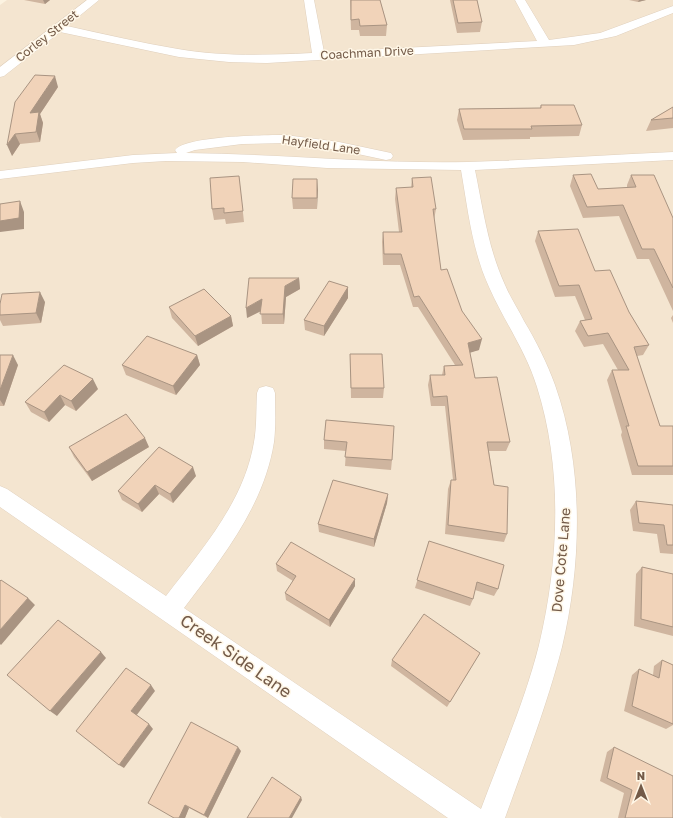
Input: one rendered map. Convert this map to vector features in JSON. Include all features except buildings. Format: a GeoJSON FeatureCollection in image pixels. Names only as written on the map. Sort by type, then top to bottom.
{"type":"FeatureCollection","features":[{"type":"Feature","properties":{"kind":"street","name":"Corley Street"},"geometry":{"type":"LineString","coordinates":[[0,73],[94,0]]}},
{"type":"Feature","properties":{"kind":"street"},"geometry":{"type":"LineString","coordinates":[[309,0],[319,56]]}},
{"type":"Feature","properties":{"kind":"street"},"geometry":{"type":"LineString","coordinates":[[520,0],[545,44]]}},
{"type":"Feature","properties":{"kind":"street","name":"Coachman Drive"},"geometry":{"type":"LineString","coordinates":[[59,28],[134,44],[204,56],[267,59],[545,44],[582,40],[603,36],[631,27],[673,9]]}},
{"type":"Feature","properties":{"kind":"street","name":"Hayfield Lane"},"geometry":{"type":"LineString","coordinates":[[166,157],[192,146],[242,140],[285,139],[339,146],[430,165]]}},
{"type":"Feature","properties":{"kind":"street","name":"Hayfield Lane"},"geometry":{"type":"LineString","coordinates":[[0,175],[133,159],[166,157],[243,158],[327,164],[467,166],[673,156]]}},
{"type":"Feature","properties":{"kind":"street","name":"Dove Cote Lane"},"geometry":{"type":"LineString","coordinates":[[467,166],[484,254],[496,284],[526,340],[546,386],[554,411],[564,466],[567,524],[557,616],[541,679],[491,818]]}},
{"type":"Feature","properties":{"kind":"street"},"geometry":{"type":"LineString","coordinates":[[169,610],[227,532],[252,486],[264,442],[266,393]]}},
{"type":"Feature","properties":{"kind":"street","name":"Creek Side Lane"},"geometry":{"type":"LineString","coordinates":[[0,495],[471,818]]}},
{"type":"Feature","properties":{"kind":"shaded area"},"geometry":{"type":"Polygon","coordinates":[[[7,0],[673,0],[673,818],[2,818],[0,816],[0,5],[7,0]]]}}]}
